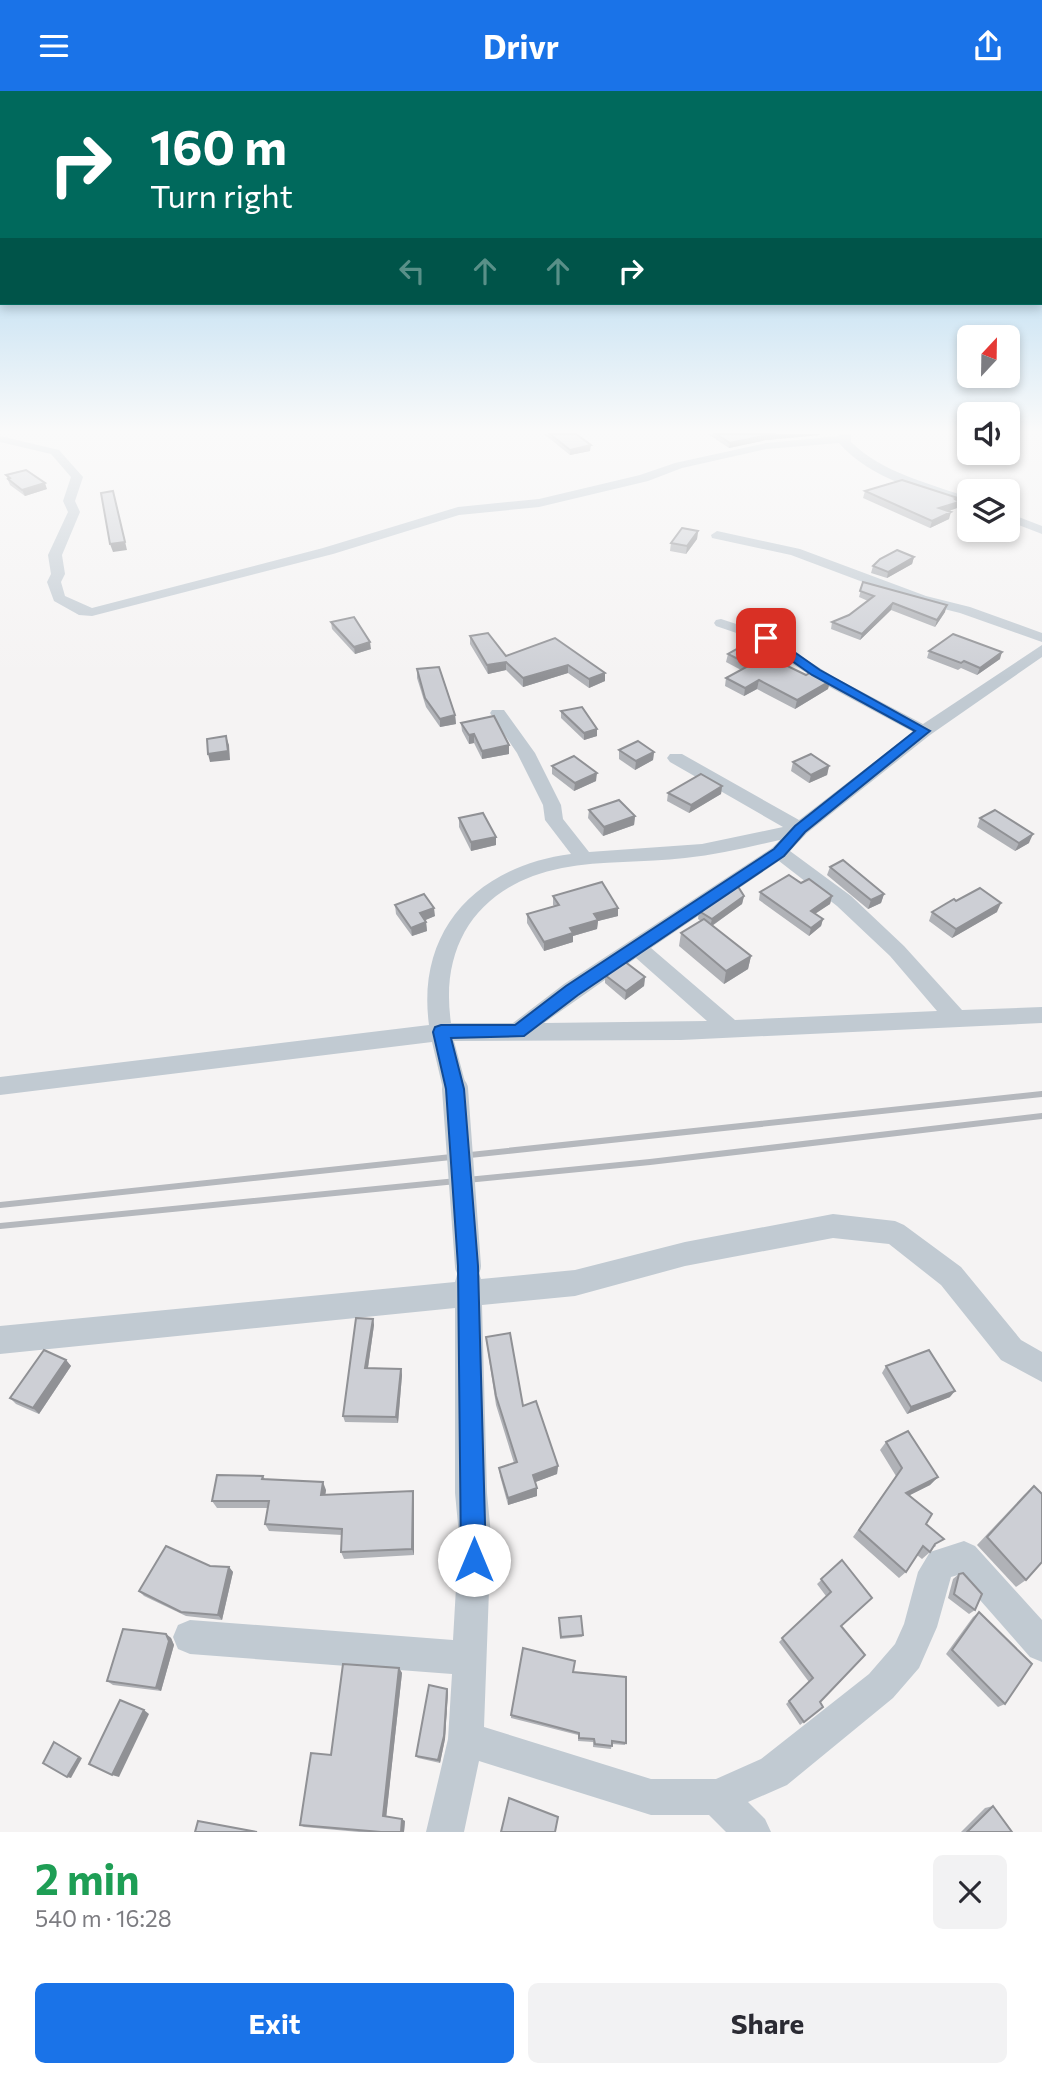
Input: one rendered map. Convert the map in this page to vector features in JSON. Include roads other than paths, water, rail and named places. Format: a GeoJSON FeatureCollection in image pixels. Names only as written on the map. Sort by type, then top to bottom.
{"type":"FeatureCollection","features":[{"type":"Feature","properties":{"kind":"street"},"geometry":{"type":"LineString","coordinates":[[73,515],[55,555],[58,574],[54,582],[59,599],[84,612],[103,610],[148,596],[328,551],[441,515]]}},
{"type":"Feature","properties":{"kind":"street"},"geometry":{"type":"LineString","coordinates":[[1020,522],[1042,530]]}},
{"type":"Feature","properties":{"kind":"street"},"geometry":{"type":"LineString","coordinates":[[717,535],[795,552],[921,599],[965,610],[1042,638]]}},
{"type":"Feature","properties":{"kind":"street"},"geometry":{"type":"LineString","coordinates":[[720,623],[741,627],[766,638],[816,673],[924,731]]}},
{"type":"Feature","properties":{"kind":"street"},"geometry":{"type":"LineString","coordinates":[[518,1031],[572,991],[779,852],[800,829],[924,731],[1042,650]]}},
{"type":"Feature","properties":{"kind":"street"},"geometry":{"type":"LineString","coordinates":[[498,713],[531,763],[552,805],[554,820],[585,859]]}},
{"type":"Feature","properties":{"kind":"street"},"geometry":{"type":"LineString","coordinates":[[676,758],[800,829]]}},
{"type":"Feature","properties":{"kind":"street"},"geometry":{"type":"LineString","coordinates":[[445,1832],[466,1739],[475,1535],[471,1493],[468,1279],[455,1089],[441,1032],[438,978],[447,946],[463,915],[482,895],[502,880],[533,867],[585,859],[700,851],[800,829]]}},
{"type":"Feature","properties":{"kind":"street"},"geometry":{"type":"LineString","coordinates":[[779,852],[844,901],[897,951],[955,1017]]}},
{"type":"Feature","properties":{"kind":"street"},"geometry":{"type":"LineString","coordinates":[[638,948],[730,1029]]}},
{"type":"Feature","properties":{"kind":"street"},"geometry":{"type":"LineString","coordinates":[[0,1086],[441,1032],[730,1029],[1042,1015]]}},
{"type":"Feature","properties":{"kind":"street"},"geometry":{"type":"LineString","coordinates":[[0,1340],[468,1279],[575,1283],[685,1254],[833,1226],[895,1233],[951,1276],[1011,1350],[1042,1368]]}},
{"type":"Feature","properties":{"kind":"street"},"geometry":{"type":"LineString","coordinates":[[466,1739],[651,1797],[717,1797],[774,1772],[881,1686],[907,1656],[920,1627],[934,1572],[941,1563],[964,1557],[1042,1645]]}},
{"type":"Feature","properties":{"kind":"street"},"geometry":{"type":"LineString","coordinates":[[190,1637],[292,1641],[401,1654],[470,1658]]}},
{"type":"Feature","properties":{"kind":"street"},"geometry":{"type":"LineString","coordinates":[[717,1797],[752,1832]]}},
{"type":"Feature","properties":{"kind":"railway"},"geometry":{"type":"LineString","coordinates":[[0,1205],[1042,1094]]}},
{"type":"Feature","properties":{"kind":"railway"},"geometry":{"type":"LineString","coordinates":[[0,1226],[650,1162],[1042,1116]]}}]}
